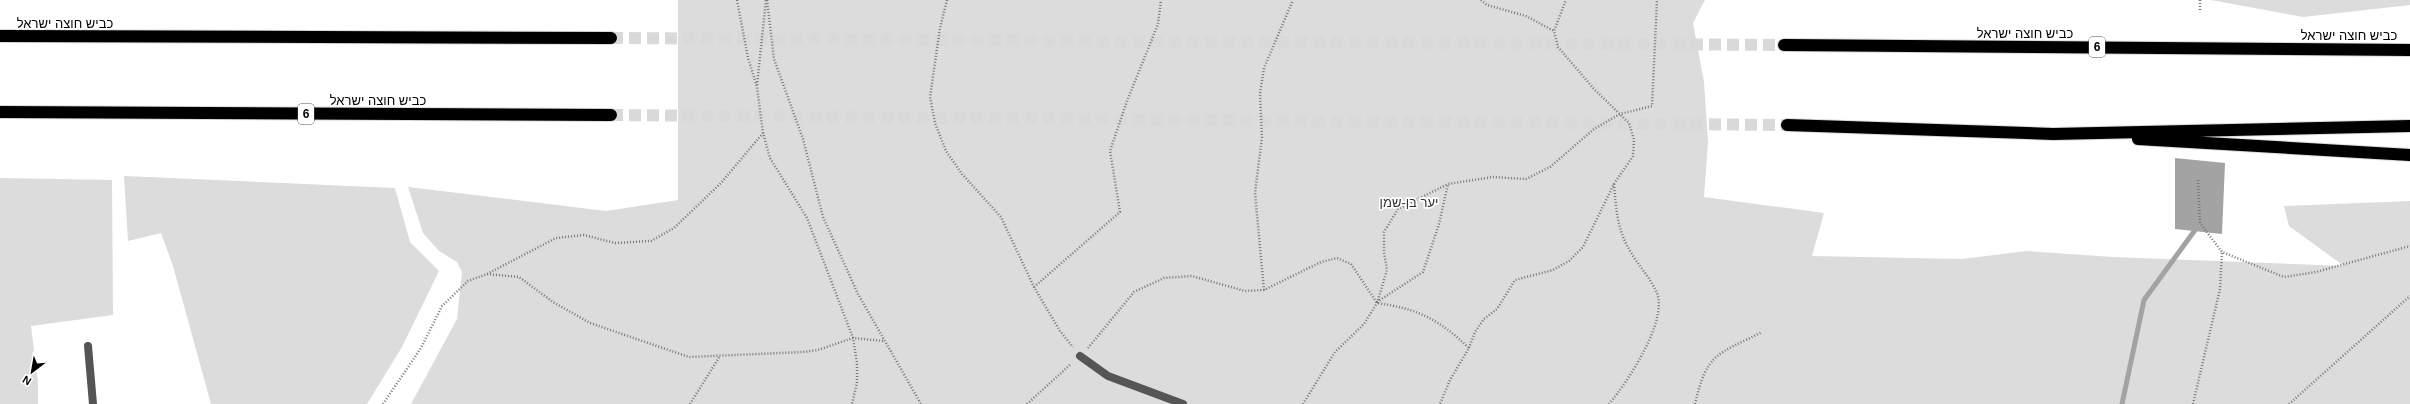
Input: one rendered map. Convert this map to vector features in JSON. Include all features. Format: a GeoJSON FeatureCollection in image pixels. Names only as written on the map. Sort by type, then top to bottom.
{"type":"FeatureCollection","features":[{"type":"Feature","properties":{"kind":"highway","name":"כביש חוצה ישראל"},"geometry":{"type":"LineString","coordinates":[[0,36],[611,38]]}},
{"type":"Feature","properties":{"kind":"highway","name":"כביש חוצה ישראל"},"geometry":{"type":"LineString","coordinates":[[1784,45],[2410,50]]}},
{"type":"Feature","properties":{"kind":"highway","name":"כביש חוצה ישראל"},"geometry":{"type":"LineString","coordinates":[[0,112],[611,115]]}},
{"type":"Feature","properties":{"kind":"highway"},"geometry":{"type":"LineString","coordinates":[[1787,126],[2053,134],[2410,155]]}},
{"type":"Feature","properties":{"kind":"highway"},"geometry":{"type":"LineString","coordinates":[[2053,134],[2410,126]]}},
{"type":"Feature","properties":{"kind":"street"},"geometry":{"type":"LineString","coordinates":[[88,346],[93,404]]}},
{"type":"Feature","properties":{"kind":"street"},"geometry":{"type":"LineString","coordinates":[[1080,356],[1108,376],[1182,404]]}},
{"type":"Feature","properties":{"kind":"path"},"geometry":{"type":"LineString","coordinates":[[737,0],[748,58],[757,87],[763,133],[770,158],[810,225],[852,338],[857,363],[857,383],[852,404]]}},
{"type":"Feature","properties":{"kind":"path"},"geometry":{"type":"LineString","coordinates":[[757,87],[767,0]]}},
{"type":"Feature","properties":{"kind":"path"},"geometry":{"type":"LineString","coordinates":[[767,0],[774,59],[803,139],[823,217],[858,294],[921,404]]}},
{"type":"Feature","properties":{"kind":"path"},"geometry":{"type":"LineString","coordinates":[[947,0],[940,28],[930,97],[935,123],[946,151],[962,174],[1001,217],[1034,287],[1060,331],[1080,356]]}},
{"type":"Feature","properties":{"kind":"path"},"geometry":{"type":"LineString","coordinates":[[1034,287],[1120,212],[1110,151],[1126,101],[1158,24],[1161,0]]}},
{"type":"Feature","properties":{"kind":"path"},"geometry":{"type":"LineString","coordinates":[[1264,290],[1255,193],[1262,137],[1260,93],[1264,68],[1293,0]]}},
{"type":"Feature","properties":{"kind":"path"},"geometry":{"type":"LineString","coordinates":[[1481,0],[1487,5],[1526,16],[1554,31]]}},
{"type":"Feature","properties":{"kind":"path"},"geometry":{"type":"LineString","coordinates":[[1440,404],[1450,380],[1469,348],[1475,332],[1484,319],[1497,309],[1515,280],[1553,270],[1569,261],[1583,247],[1614,184],[1633,156],[1634,140],[1629,123],[1594,89],[1558,47],[1554,31],[1566,0]]}},
{"type":"Feature","properties":{"kind":"path"},"geometry":{"type":"LineString","coordinates":[[1303,404],[1335,352],[1364,324],[1377,303],[1387,270],[1384,252],[1384,232],[1398,209],[1448,184],[1493,177],[1526,179],[1550,167],[1594,129],[1620,114],[1652,106],[1657,0]]}},
{"type":"Feature","properties":{"kind":"path"},"geometry":{"type":"LineString","coordinates":[[2200,0],[2200,10]]}},
{"type":"Feature","properties":{"kind":"path"},"geometry":{"type":"LineString","coordinates":[[382,404],[421,348],[442,306],[468,281],[487,274],[556,238],[584,235],[615,243],[651,241],[674,228],[721,184],[763,133]]}},
{"type":"Feature","properties":{"kind":"path"},"geometry":{"type":"LineString","coordinates":[[2198,180],[2200,223],[2222,252],[2284,277],[2316,272],[2410,246]]}},
{"type":"Feature","properties":{"kind":"path"},"geometry":{"type":"LineString","coordinates":[[1377,303],[1423,272],[1439,224],[1448,184]]}},
{"type":"Feature","properties":{"kind":"path"},"geometry":{"type":"LineString","coordinates":[[1609,404],[1640,360],[1658,315],[1657,293],[1628,248],[1619,226],[1614,184]]}},
{"type":"Feature","properties":{"kind":"path"},"geometry":{"type":"LineString","coordinates":[[2193,404],[2220,289],[2222,252]]}},
{"type":"Feature","properties":{"kind":"path"},"geometry":{"type":"LineString","coordinates":[[1027,404],[1100,336],[1134,292],[1164,278],[1192,276],[1245,292],[1264,290],[1321,262],[1337,258],[1351,264],[1377,303],[1419,312],[1441,324],[1469,348]]}},
{"type":"Feature","properties":{"kind":"path"},"geometry":{"type":"LineString","coordinates":[[487,274],[519,277],[553,302],[590,323],[689,357],[803,352],[818,350],[852,338],[884,341]]}},
{"type":"Feature","properties":{"kind":"path"},"geometry":{"type":"LineString","coordinates":[[2289,404],[2410,296]]}},
{"type":"Feature","properties":{"kind":"path"},"geometry":{"type":"LineString","coordinates":[[1695,404],[1702,375],[1714,358],[1762,332]]}},
{"type":"Feature","properties":{"kind":"path"},"geometry":{"type":"LineString","coordinates":[[690,404],[720,356]]}},
{"type":"Feature","properties":{"kind":"green space","name":"יער בן-שמן"},"geometry":{"type":"Polygon","coordinates":[[[678,0],[1705,0],[1693,23],[1704,82],[1708,142],[1704,197],[1824,213],[1812,256],[1962,259],[2026,251],[2113,257],[2344,266],[2289,226],[2284,206],[2410,201],[2410,404],[411,404],[457,319],[462,272],[457,262],[439,251],[423,233],[408,187],[606,211],[678,200],[678,0]]]}},
{"type":"Feature","properties":{"kind":"green space"},"geometry":{"type":"Polygon","coordinates":[[[2211,0],[2410,0],[2410,5],[2303,17],[2211,0]]]}},
{"type":"Feature","properties":{"kind":"green space"},"geometry":{"type":"Polygon","coordinates":[[[124,176],[395,188],[410,242],[439,271],[402,347],[367,404],[211,404],[173,266],[161,233],[128,241],[124,176]]]}},
{"type":"Feature","properties":{"kind":"green space"},"geometry":{"type":"Polygon","coordinates":[[[0,178],[112,180],[113,315],[31,326],[38,382],[38,404],[0,404],[0,178]]]}},
{"type":"Feature","properties":{"kind":"shaded area"},"geometry":{"type":"Polygon","coordinates":[[[2175,158],[2225,163],[2222,234],[2175,229],[2175,158]]]}},
{"type":"Feature","properties":{"kind":"waterway"},"geometry":{"type":"LineString","coordinates":[[2122,404],[2144,300],[2198,226]]}},
{"type":"Feature","properties":{"kind":"tunnel"},"geometry":{"type":"LineString","coordinates":[[611,38],[1784,45]]}},
{"type":"Feature","properties":{"kind":"tunnel"},"geometry":{"type":"LineString","coordinates":[[611,115],[1787,125]]}}]}
